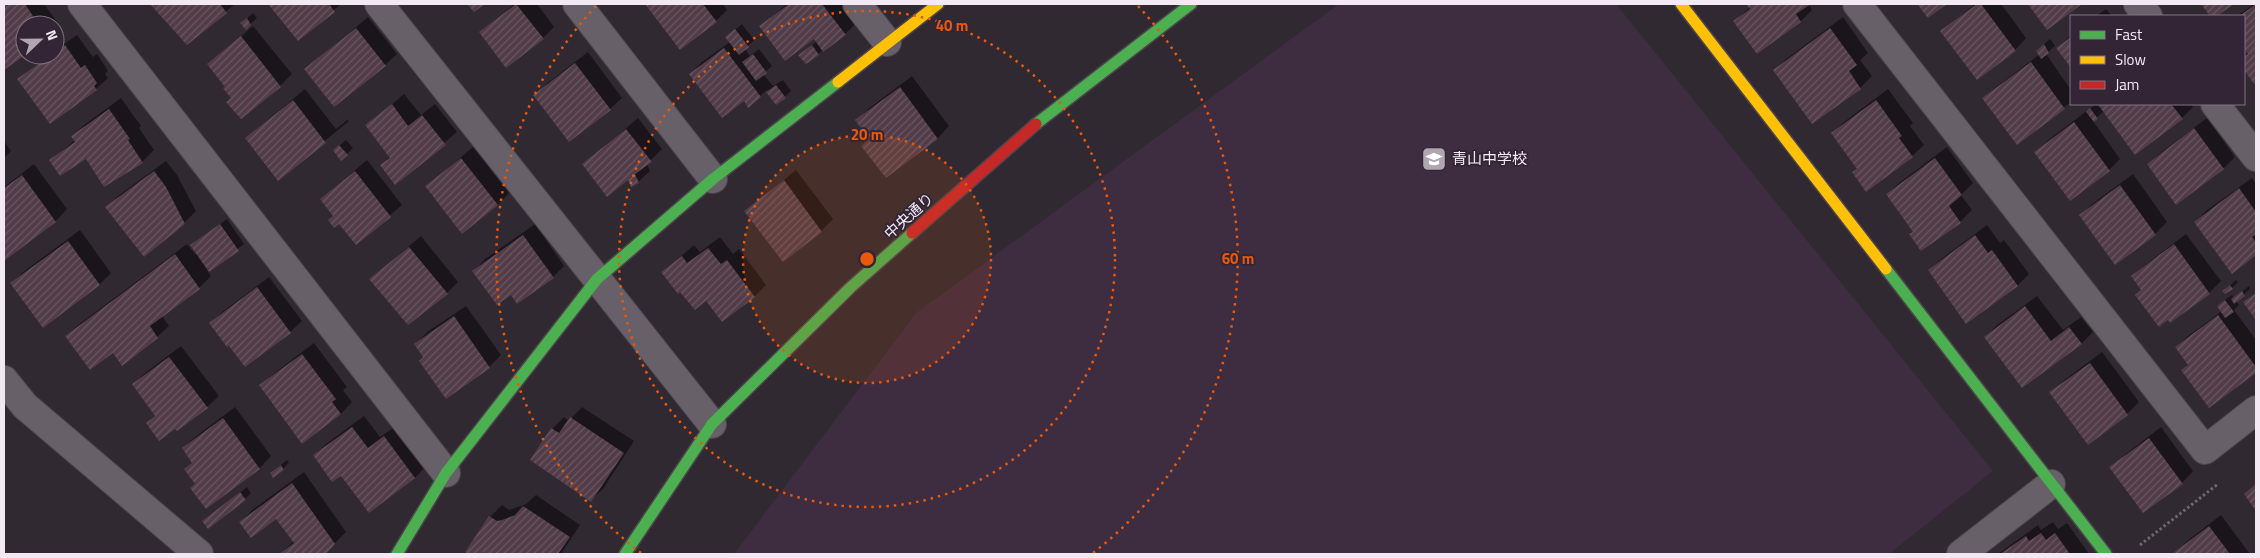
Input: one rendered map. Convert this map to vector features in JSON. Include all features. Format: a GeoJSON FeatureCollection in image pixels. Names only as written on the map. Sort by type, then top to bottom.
{"type":"FeatureCollection","features":[{"type":"Feature","properties":{"kind":"street"},"geometry":{"type":"LineString","coordinates":[[82,4],[446,473]]}},
{"type":"Feature","properties":{"kind":"street"},"geometry":{"type":"LineString","coordinates":[[379,4],[712,424]]}},
{"type":"Feature","properties":{"kind":"street"},"geometry":{"type":"LineString","coordinates":[[577,4],[713,179]]}},
{"type":"Feature","properties":{"kind":"street"},"geometry":{"type":"LineString","coordinates":[[857,4],[887,42]]}},
{"type":"Feature","properties":{"kind":"street"},"geometry":{"type":"LineString","coordinates":[[397,554],[446,473],[597,279],[713,179],[938,4]]}},
{"type":"Feature","properties":{"kind":"street","name":"中央通り"},"geometry":{"type":"LineString","coordinates":[[625,554],[712,424],[851,287],[1013,143],[1191,4]]}},
{"type":"Feature","properties":{"kind":"street"},"geometry":{"type":"LineString","coordinates":[[1681,4],[2106,554]]}},
{"type":"Feature","properties":{"kind":"street"},"geometry":{"type":"LineString","coordinates":[[1858,4],[2205,450],[2256,410]]}},
{"type":"Feature","properties":{"kind":"street"},"geometry":{"type":"LineString","coordinates":[[2138,4],[2147,15]]}},
{"type":"Feature","properties":{"kind":"street"},"geometry":{"type":"LineString","coordinates":[[2217,105],[2256,157]]}},
{"type":"Feature","properties":{"kind":"street"},"geometry":{"type":"LineString","coordinates":[[4,380],[25,406],[199,554]]}},
{"type":"Feature","properties":{"kind":"street"},"geometry":{"type":"LineString","coordinates":[[1961,554],[2052,484]]}},
{"type":"Feature","properties":{"kind":"path"},"geometry":{"type":"LineString","coordinates":[[2135,548],[2226,478]]}},
{"type":"Feature","properties":{"kind":"shaded area","name":"青山中学校"},"geometry":{"type":"Polygon","coordinates":[[[1339,4],[1616,4],[1993,471],[1889,554],[734,554],[916,313],[1339,4]]]}},
{"type":"Feature","properties":{"kind":"building"},"geometry":{"type":"Polygon","coordinates":[[[4,4],[25,4],[32,15],[15,15],[15,62],[4,70],[4,4]]]}},
{"type":"Feature","properties":{"kind":"building"},"geometry":{"type":"Polygon","coordinates":[[[150,4],[220,4],[227,13],[187,45],[150,4]]]}},
{"type":"Feature","properties":{"kind":"building"},"geometry":{"type":"Polygon","coordinates":[[[268,4],[329,4],[335,12],[298,41],[268,4]]]}},
{"type":"Feature","properties":{"kind":"building"},"geometry":{"type":"Polygon","coordinates":[[[467,4],[485,4],[474,12],[467,4]]]}},
{"type":"Feature","properties":{"kind":"building"},"geometry":{"type":"Polygon","coordinates":[[[516,4],[544,39],[506,68],[479,32],[516,4]]]}},
{"type":"Feature","properties":{"kind":"building"},"geometry":{"type":"Polygon","coordinates":[[[645,4],[703,4],[717,22],[680,50],[645,4]]]}},
{"type":"Feature","properties":{"kind":"building"},"geometry":{"type":"Polygon","coordinates":[[[789,4],[822,4],[846,35],[823,52],[814,39],[785,61],[759,26],[789,4]]]}},
{"type":"Feature","properties":{"kind":"building"},"geometry":{"type":"Polygon","coordinates":[[[1746,4],[1811,4],[1796,14],[1801,22],[1757,54],[1733,21],[1750,9],[1746,4]]]}},
{"type":"Feature","properties":{"kind":"building"},"geometry":{"type":"Polygon","coordinates":[[[1917,4],[1947,4],[1928,18],[1917,4]]]}},
{"type":"Feature","properties":{"kind":"building"},"geometry":{"type":"Polygon","coordinates":[[[1977,4],[1981,4],[2016,51],[1977,80],[1940,31],[1977,4]]]}},
{"type":"Feature","properties":{"kind":"building"},"geometry":{"type":"Polygon","coordinates":[[[2028,4],[2082,4],[2047,30],[2028,4]]]}},
{"type":"Feature","properties":{"kind":"building"},"geometry":{"type":"Polygon","coordinates":[[[2201,4],[2234,4],[2218,15],[2209,15],[2201,4]]]}},
{"type":"Feature","properties":{"kind":"building"},"geometry":{"type":"Polygon","coordinates":[[[2256,4],[2256,82],[2254,84],[2245,71],[2245,56],[2248,54],[2245,50],[2245,15],[2240,15],[2256,4]]]}},
{"type":"Feature","properties":{"kind":"building"},"geometry":{"type":"Polygon","coordinates":[[[247,18],[251,25],[246,30],[240,23],[247,18]]]}},
{"type":"Feature","properties":{"kind":"building"},"geometry":{"type":"Polygon","coordinates":[[[356,28],[386,66],[334,107],[304,69],[356,28]]]}},
{"type":"Feature","properties":{"kind":"building"},"geometry":{"type":"Polygon","coordinates":[[[1830,28],[1857,65],[1849,71],[1861,89],[1812,124],[1773,70],[1830,28]]]}},
{"type":"Feature","properties":{"kind":"building"},"geometry":{"type":"Polygon","coordinates":[[[735,29],[749,47],[739,55],[725,37],[735,29]]]}},
{"type":"Feature","properties":{"kind":"building"},"geometry":{"type":"Polygon","coordinates":[[[241,36],[281,87],[241,119],[226,102],[231,98],[207,64],[241,36]]]}},
{"type":"Feature","properties":{"kind":"building"},"geometry":{"type":"Polygon","coordinates":[[[2070,38],[2070,67],[2056,48],[2070,38]]]}},
{"type":"Feature","properties":{"kind":"building"},"geometry":{"type":"Polygon","coordinates":[[[2044,44],[2049,53],[2041,59],[2036,51],[2044,44]]]}},
{"type":"Feature","properties":{"kind":"building"},"geometry":{"type":"Polygon","coordinates":[[[65,45],[81,68],[85,65],[97,83],[94,86],[97,90],[50,124],[17,79],[37,65],[65,65],[65,45]]]}},
{"type":"Feature","properties":{"kind":"building"},"geometry":{"type":"Polygon","coordinates":[[[812,45],[819,55],[806,64],[798,55],[812,45]]]}},
{"type":"Feature","properties":{"kind":"building"},"geometry":{"type":"Polygon","coordinates":[[[724,48],[761,97],[748,108],[744,101],[722,118],[689,74],[724,48]]]}},
{"type":"Feature","properties":{"kind":"building"},"geometry":{"type":"Polygon","coordinates":[[[753,54],[767,73],[756,81],[742,62],[753,54]]]}},
{"type":"Feature","properties":{"kind":"building"},"geometry":{"type":"Polygon","coordinates":[[[2031,62],[2065,109],[2017,145],[1982,98],[2031,62]]]}},
{"type":"Feature","properties":{"kind":"building"},"geometry":{"type":"Polygon","coordinates":[[[575,63],[611,110],[569,142],[533,95],[575,63]]]}},
{"type":"Feature","properties":{"kind":"building"},"geometry":{"type":"Polygon","coordinates":[[[776,85],[786,98],[776,105],[766,92],[776,85]]]}},
{"type":"Feature","properties":{"kind":"building"},"geometry":{"type":"Polygon","coordinates":[[[900,87],[938,139],[886,178],[861,146],[869,139],[855,120],[900,87]]]}},
{"type":"Feature","properties":{"kind":"building"},"geometry":{"type":"Polygon","coordinates":[[[293,100],[326,143],[278,181],[245,138],[293,100]]]}},
{"type":"Feature","properties":{"kind":"building"},"geometry":{"type":"Polygon","coordinates":[[[1876,100],[1902,136],[1899,138],[1913,157],[1866,192],[1852,172],[1857,169],[1831,133],[1876,100]]]}},
{"type":"Feature","properties":{"kind":"building"},"geometry":{"type":"Polygon","coordinates":[[[392,104],[408,126],[422,115],[446,145],[395,185],[380,165],[390,158],[365,125],[392,104]]]}},
{"type":"Feature","properties":{"kind":"building"},"geometry":{"type":"Polygon","coordinates":[[[2172,105],[2183,119],[2135,155],[2099,106],[2172,105]]]}},
{"type":"Feature","properties":{"kind":"building"},"geometry":{"type":"Polygon","coordinates":[[[2090,108],[2098,119],[2094,122],[2086,112],[2090,108]]]}},
{"type":"Feature","properties":{"kind":"building"},"geometry":{"type":"Polygon","coordinates":[[[109,109],[130,139],[128,140],[143,163],[104,187],[86,159],[60,176],[49,160],[75,142],[71,136],[109,109]]]}},
{"type":"Feature","properties":{"kind":"building"},"geometry":{"type":"Polygon","coordinates":[[[2074,122],[2110,171],[2070,201],[2034,152],[2074,122]]]}},
{"type":"Feature","properties":{"kind":"building"},"geometry":{"type":"Polygon","coordinates":[[[2194,128],[2224,169],[2176,205],[2147,164],[2194,128]]]}},
{"type":"Feature","properties":{"kind":"building"},"geometry":{"type":"Polygon","coordinates":[[[626,129],[652,162],[635,174],[639,183],[631,187],[628,180],[607,197],[582,164],[626,129]]]}},
{"type":"Feature","properties":{"kind":"building"},"geometry":{"type":"Polygon","coordinates":[[[339,145],[348,155],[341,161],[333,150],[339,145]]]}},
{"type":"Feature","properties":{"kind":"building"},"geometry":{"type":"Polygon","coordinates":[[[461,158],[498,205],[462,234],[425,186],[461,158]]]}},
{"type":"Feature","properties":{"kind":"building"},"geometry":{"type":"Polygon","coordinates":[[[1935,158],[1962,195],[1949,206],[1961,223],[1921,251],[1909,234],[1913,232],[1886,194],[1935,158]]]}},
{"type":"Feature","properties":{"kind":"building"},"geometry":{"type":"Polygon","coordinates":[[[154,171],[166,187],[185,224],[144,257],[105,207],[154,171]]]}},
{"type":"Feature","properties":{"kind":"building"},"geometry":{"type":"Polygon","coordinates":[[[355,171],[391,217],[356,245],[339,224],[334,228],[328,220],[333,216],[320,199],[355,171]]]}},
{"type":"Feature","properties":{"kind":"building"},"geometry":{"type":"Polygon","coordinates":[[[22,175],[56,222],[4,261],[4,188],[22,175]]]}},
{"type":"Feature","properties":{"kind":"building"},"geometry":{"type":"Polygon","coordinates":[[[784,180],[822,232],[783,262],[744,211],[784,180]]]}},
{"type":"Feature","properties":{"kind":"building"},"geometry":{"type":"Polygon","coordinates":[[[2120,185],[2156,235],[2115,265],[2079,215],[2120,185]]]}},
{"type":"Feature","properties":{"kind":"building"},"geometry":{"type":"Polygon","coordinates":[[[2239,188],[2256,212],[2256,234],[2252,237],[2256,242],[2256,255],[2232,274],[2194,222],[2239,188]]]}},
{"type":"Feature","properties":{"kind":"building"},"geometry":{"type":"Polygon","coordinates":[[[220,224],[239,251],[209,272],[190,245],[220,224]]]}},
{"type":"Feature","properties":{"kind":"building"},"geometry":{"type":"Polygon","coordinates":[[[523,235],[554,278],[517,304],[511,295],[497,305],[472,271],[523,235]]]}},
{"type":"Feature","properties":{"kind":"building"},"geometry":{"type":"Polygon","coordinates":[[[1975,235],[1988,253],[1992,250],[2018,286],[1966,324],[1928,270],[1975,235]]]}},
{"type":"Feature","properties":{"kind":"building"},"geometry":{"type":"Polygon","coordinates":[[[68,241],[100,285],[43,328],[10,283],[68,241]]]}},
{"type":"Feature","properties":{"kind":"building"},"geometry":{"type":"Polygon","coordinates":[[[2174,244],[2210,294],[2170,323],[2168,320],[2159,327],[2135,295],[2141,290],[2131,276],[2174,244]]]}},
{"type":"Feature","properties":{"kind":"building"},"geometry":{"type":"Polygon","coordinates":[[[409,247],[448,294],[408,325],[369,279],[409,247]]]}},
{"type":"Feature","properties":{"kind":"building"},"geometry":{"type":"Polygon","coordinates":[[[708,248],[721,264],[727,260],[755,297],[722,322],[706,301],[695,310],[680,292],[678,294],[661,272],[682,256],[687,263],[708,248]]]}},
{"type":"Feature","properties":{"kind":"building"},"geometry":{"type":"Polygon","coordinates":[[[175,254],[200,289],[150,326],[158,338],[122,366],[113,353],[90,370],[65,336],[175,254]]]}},
{"type":"Feature","properties":{"kind":"building"},"geometry":{"type":"Polygon","coordinates":[[[2230,285],[2233,289],[2225,294],[2222,291],[2230,285]]]}},
{"type":"Feature","properties":{"kind":"building"},"geometry":{"type":"Polygon","coordinates":[[[257,287],[291,333],[245,367],[209,323],[257,287]]]}},
{"type":"Feature","properties":{"kind":"building"},"geometry":{"type":"Polygon","coordinates":[[[2242,291],[2245,296],[2234,304],[2231,299],[2242,291]]]}},
{"type":"Feature","properties":{"kind":"building"},"geometry":{"type":"Polygon","coordinates":[[[2256,293],[2256,320],[2243,302],[2256,293]]]}},
{"type":"Feature","properties":{"kind":"building"},"geometry":{"type":"Polygon","coordinates":[[[2225,300],[2234,312],[2225,318],[2217,306],[2225,300]]]}},
{"type":"Feature","properties":{"kind":"building"},"geometry":{"type":"Polygon","coordinates":[[[2025,306],[2051,341],[2069,327],[2082,344],[2022,388],[1984,337],[2025,306]]]}},
{"type":"Feature","properties":{"kind":"building"},"geometry":{"type":"Polygon","coordinates":[[[2218,315],[2256,367],[2256,373],[2209,408],[2181,370],[2188,365],[2175,347],[2218,315]]]}},
{"type":"Feature","properties":{"kind":"building"},"geometry":{"type":"Polygon","coordinates":[[[454,316],[490,368],[446,399],[419,361],[423,357],[414,344],[454,316]]]}},
{"type":"Feature","properties":{"kind":"building"},"geometry":{"type":"Polygon","coordinates":[[[302,354],[336,399],[332,402],[341,414],[302,444],[259,385],[302,354]]]}},
{"type":"Feature","properties":{"kind":"building"},"geometry":{"type":"Polygon","coordinates":[[[169,357],[208,408],[177,431],[175,429],[159,441],[146,423],[155,416],[132,384],[169,357]]]}},
{"type":"Feature","properties":{"kind":"building"},"geometry":{"type":"Polygon","coordinates":[[[2090,363],[2128,415],[2088,445],[2049,392],[2090,363]]]}},
{"type":"Feature","properties":{"kind":"building"},"geometry":{"type":"Polygon","coordinates":[[[570,417],[624,453],[591,502],[530,460],[551,428],[559,433],[570,417]]]}},
{"type":"Feature","properties":{"kind":"building"},"geometry":{"type":"Polygon","coordinates":[[[223,418],[260,469],[206,509],[190,488],[195,484],[184,469],[192,463],[182,448],[223,418]]]}},
{"type":"Feature","properties":{"kind":"building"},"geometry":{"type":"Polygon","coordinates":[[[352,427],[368,448],[384,436],[415,478],[369,513],[341,476],[332,482],[313,455],[352,427]]]}},
{"type":"Feature","properties":{"kind":"building"},"geometry":{"type":"Polygon","coordinates":[[[2149,438],[2183,484],[2143,513],[2109,467],[2149,438]]]}},
{"type":"Feature","properties":{"kind":"building"},"geometry":{"type":"Polygon","coordinates":[[[281,465],[284,470],[273,478],[270,473],[281,465]]]}},
{"type":"Feature","properties":{"kind":"building"},"geometry":{"type":"Polygon","coordinates":[[[292,483],[335,544],[326,554],[279,554],[294,543],[276,519],[251,538],[239,522],[292,483]]]}},
{"type":"Feature","properties":{"kind":"building"},"geometry":{"type":"Polygon","coordinates":[[[2256,484],[2256,511],[2244,494],[2256,484]]]}},
{"type":"Feature","properties":{"kind":"building"},"geometry":{"type":"Polygon","coordinates":[[[240,492],[246,500],[208,529],[202,521],[240,492]]]}},
{"type":"Feature","properties":{"kind":"building"},"geometry":{"type":"Polygon","coordinates":[[[523,506],[570,537],[558,554],[485,554],[482,552],[480,554],[469,554],[465,552],[489,516],[497,521],[502,520],[515,515],[523,506]]]}},
{"type":"Feature","properties":{"kind":"building"},"geometry":{"type":"Polygon","coordinates":[[[2209,526],[2230,554],[2173,553],[2209,526]]]}},
{"type":"Feature","properties":{"kind":"building"},"geometry":{"type":"Polygon","coordinates":[[[2041,533],[2046,540],[2055,533],[2070,554],[2000,554],[2026,536],[2029,541],[2041,533]]]}},
{"type":"Feature","properties":{"kind":"traffic: fast"},"geometry":{"type":"LineString","coordinates":[[1036,124],[1191,4]]}},
{"type":"Feature","properties":{"kind":"traffic: fast"},"geometry":{"type":"LineString","coordinates":[[397,554],[446,473],[597,279],[713,179],[838,82]]}},
{"type":"Feature","properties":{"kind":"traffic: fast"},"geometry":{"type":"LineString","coordinates":[[625,554],[712,424],[851,287],[912,233]]}},
{"type":"Feature","properties":{"kind":"traffic: fast"},"geometry":{"type":"LineString","coordinates":[[1886,269],[2106,554]]}},
{"type":"Feature","properties":{"kind":"traffic: slow"},"geometry":{"type":"LineString","coordinates":[[838,82],[938,4]]}},
{"type":"Feature","properties":{"kind":"traffic: slow"},"geometry":{"type":"LineString","coordinates":[[1681,4],[1886,269]]}},
{"type":"Feature","properties":{"kind":"traffic: jam"},"geometry":{"type":"LineString","coordinates":[[912,233],[1036,124]]}},
{"type":"Feature","properties":{"kind":"place","name":"青山中学校"},"geometry":{"type":"Point","coordinates":[1434,159]}}]}
